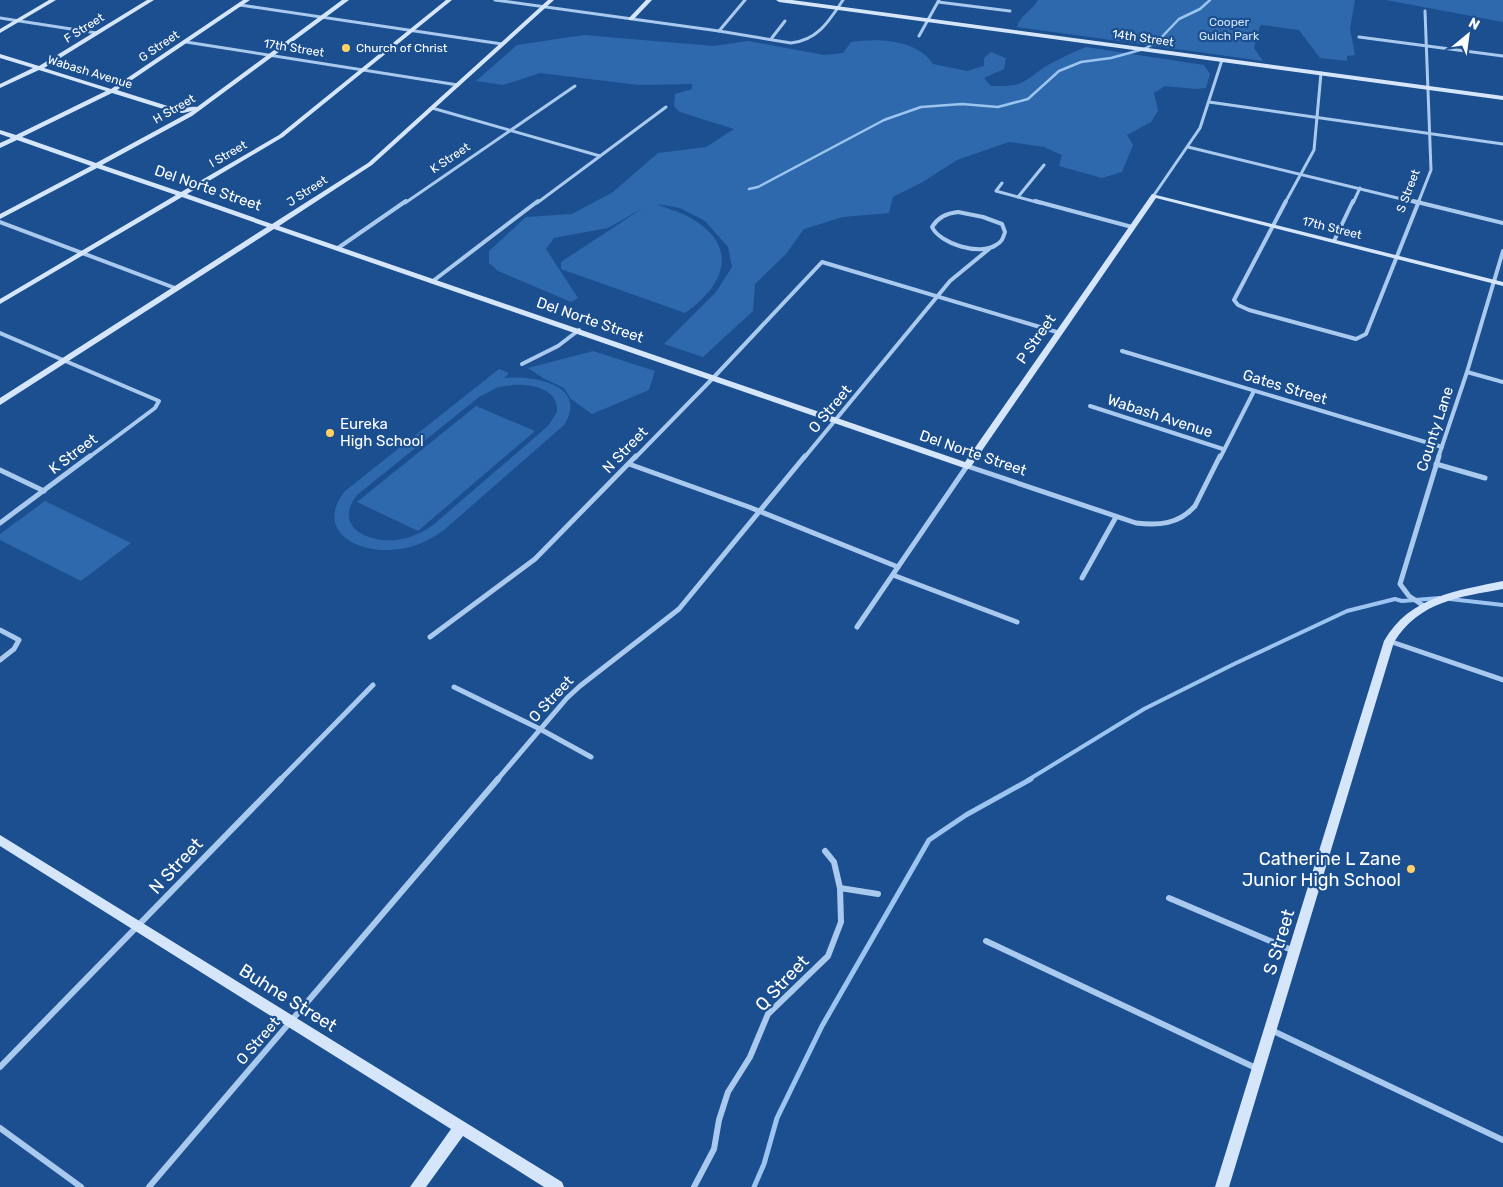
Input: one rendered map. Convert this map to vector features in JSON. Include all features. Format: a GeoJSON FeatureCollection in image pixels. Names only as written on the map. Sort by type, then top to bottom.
{"type":"FeatureCollection","features":[{"type":"Feature","properties":{"kind":"street"},"geometry":{"type":"LineString","coordinates":[[0,31],[53,0]]}},
{"type":"Feature","properties":{"kind":"street","name":"F Street"},"geometry":{"type":"LineString","coordinates":[[0,86],[40,68],[151,0]]}},
{"type":"Feature","properties":{"kind":"street","name":"G Street"},"geometry":{"type":"LineString","coordinates":[[0,146],[111,90],[247,0]]}},
{"type":"Feature","properties":{"kind":"street","name":"H Street"},"geometry":{"type":"LineString","coordinates":[[0,217],[190,115],[346,0]]}},
{"type":"Feature","properties":{"kind":"street","name":"I Street"},"geometry":{"type":"LineString","coordinates":[[0,302],[281,136],[449,0]]}},
{"type":"Feature","properties":{"kind":"street"},"geometry":{"type":"LineString","coordinates":[[495,0],[719,31],[798,44],[818,35],[843,0]]}},
{"type":"Feature","properties":{"kind":"street","name":"J Street"},"geometry":{"type":"LineString","coordinates":[[0,402],[370,164],[551,0]]}},
{"type":"Feature","properties":{"kind":"street"},"geometry":{"type":"LineString","coordinates":[[631,19],[649,0]]}},
{"type":"Feature","properties":{"kind":"street"},"geometry":{"type":"LineString","coordinates":[[719,31],[745,0]]}},
{"type":"Feature","properties":{"kind":"street","name":"14th Street"},"geometry":{"type":"LineString","coordinates":[[780,0],[1503,98]]}},
{"type":"Feature","properties":{"kind":"street"},"geometry":{"type":"LineString","coordinates":[[919,36],[939,1],[1010,11]]}},
{"type":"Feature","properties":{"kind":"street"},"geometry":{"type":"LineString","coordinates":[[240,5],[502,44]]}},
{"type":"Feature","properties":{"kind":"street","name":"S Street"},"geometry":{"type":"LineString","coordinates":[[1274,225],[1235,295],[1236,303],[1249,310],[1353,339],[1360,338],[1366,334],[1431,170],[1425,11]]}},
{"type":"Feature","properties":{"kind":"street"},"geometry":{"type":"LineString","coordinates":[[0,18],[97,34]]}},
{"type":"Feature","properties":{"kind":"street"},"geometry":{"type":"LineString","coordinates":[[771,39],[784,21]]}},
{"type":"Feature","properties":{"kind":"street"},"geometry":{"type":"LineString","coordinates":[[1359,37],[1503,56]]}},
{"type":"Feature","properties":{"kind":"street","name":"17th Street"},"geometry":{"type":"LineString","coordinates":[[186,42],[458,85]]}},
{"type":"Feature","properties":{"kind":"street","name":"Wabash Avenue"},"geometry":{"type":"LineString","coordinates":[[0,56],[173,110],[183,111],[196,107],[215,93],[225,89]]}},
{"type":"Feature","properties":{"kind":"street","name":"P Street"},"geometry":{"type":"LineString","coordinates":[[858,627],[1188,146],[1203,122],[1222,60]]}},
{"type":"Feature","properties":{"kind":"street"},"geometry":{"type":"LineString","coordinates":[[1274,225],[1314,150],[1321,74]]}},
{"type":"Feature","properties":{"kind":"street","name":"K Street"},"geometry":{"type":"LineString","coordinates":[[338,248],[575,86]]}},
{"type":"Feature","properties":{"kind":"street"},"geometry":{"type":"LineString","coordinates":[[1209,102],[1503,144]]}},
{"type":"Feature","properties":{"kind":"street"},"geometry":{"type":"LineString","coordinates":[[434,281],[519,214],[666,106]]}},
{"type":"Feature","properties":{"kind":"street"},"geometry":{"type":"LineString","coordinates":[[432,108],[600,156]]}},
{"type":"Feature","properties":{"kind":"street"},"geometry":{"type":"LineString","coordinates":[[150,135],[178,118],[178,114],[173,110]]}},
{"type":"Feature","properties":{"kind":"street","name":"Del Norte Street"},"geometry":{"type":"LineString","coordinates":[[0,132],[579,330],[1116,517],[1147,526],[1173,522],[1183,518],[1195,506],[1223,449]]}},
{"type":"Feature","properties":{"kind":"street"},"geometry":{"type":"LineString","coordinates":[[1188,146],[1503,222]]}},
{"type":"Feature","properties":{"kind":"street"},"geometry":{"type":"LineString","coordinates":[[1018,197],[1044,165]]}},
{"type":"Feature","properties":{"kind":"street"},"geometry":{"type":"LineString","coordinates":[[1002,183],[996,191],[1132,227]]}},
{"type":"Feature","properties":{"kind":"street"},"geometry":{"type":"LineString","coordinates":[[1334,241],[1360,188]]}},
{"type":"Feature","properties":{"kind":"street","name":"17th Street"},"geometry":{"type":"LineString","coordinates":[[1154,195],[1503,284]]}},
{"type":"Feature","properties":{"kind":"street","name":"O Street"},"geometry":{"type":"LineString","coordinates":[[149,1187],[540,729],[579,686],[679,610],[959,272],[989,248],[999,243],[1005,236],[1004,228],[996,222],[958,212],[942,216],[933,225],[932,231],[944,240],[975,249],[989,248]]}},
{"type":"Feature","properties":{"kind":"street"},"geometry":{"type":"LineString","coordinates":[[0,222],[175,288]]}},
{"type":"Feature","properties":{"kind":"street","name":"County Lane"},"geometry":{"type":"LineString","coordinates":[[1424,606],[1409,596],[1400,584],[1436,464],[1468,372],[1503,251]]}},
{"type":"Feature","properties":{"kind":"street","name":"N Street"},"geometry":{"type":"LineString","coordinates":[[430,637],[536,559],[714,377],[822,262],[939,296]]}},
{"type":"Feature","properties":{"kind":"street"},"geometry":{"type":"LineString","coordinates":[[939,296],[1060,333]]}},
{"type":"Feature","properties":{"kind":"street"},"geometry":{"type":"LineString","coordinates":[[522,364],[558,346],[579,330]]}},
{"type":"Feature","properties":{"kind":"street"},"geometry":{"type":"LineString","coordinates":[[0,333],[64,360]]}},
{"type":"Feature","properties":{"kind":"street","name":"Gates Street"},"geometry":{"type":"LineString","coordinates":[[1122,351],[1442,447]]}},
{"type":"Feature","properties":{"kind":"street","name":"K Street"},"geometry":{"type":"LineString","coordinates":[[0,522],[156,408],[158,404],[159,401],[152,396],[64,360]]}},
{"type":"Feature","properties":{"kind":"street"},"geometry":{"type":"LineString","coordinates":[[1468,372],[1503,382]]}},
{"type":"Feature","properties":{"kind":"street"},"geometry":{"type":"LineString","coordinates":[[1223,449],[1254,391]]}},
{"type":"Feature","properties":{"kind":"street","name":"Wabash Avenue"},"geometry":{"type":"LineString","coordinates":[[1090,406],[1223,449]]}},
{"type":"Feature","properties":{"kind":"street"},"geometry":{"type":"LineString","coordinates":[[629,464],[760,512],[898,567]]}},
{"type":"Feature","properties":{"kind":"street"},"geometry":{"type":"LineString","coordinates":[[1436,464],[1485,478]]}},
{"type":"Feature","properties":{"kind":"street"},"geometry":{"type":"LineString","coordinates":[[0,470],[44,491]]}},
{"type":"Feature","properties":{"kind":"street"},"geometry":{"type":"LineString","coordinates":[[1082,578],[1116,517]]}},
{"type":"Feature","properties":{"kind":"street"},"geometry":{"type":"LineString","coordinates":[[893,575],[1017,622]]}},
{"type":"Feature","properties":{"kind":"street","name":"S Street"},"geometry":{"type":"LineString","coordinates":[[1222,1187],[1389,641],[1405,620],[1424,606],[1448,596],[1503,584]]}},
{"type":"Feature","properties":{"kind":"street"},"geometry":{"type":"LineString","coordinates":[[0,630],[18,640],[14,649],[0,660]]}},
{"type":"Feature","properties":{"kind":"street"},"geometry":{"type":"LineString","coordinates":[[1389,641],[1503,680]]}},
{"type":"Feature","properties":{"kind":"street","name":"N Street"},"geometry":{"type":"LineString","coordinates":[[0,1067],[373,686]]}},
{"type":"Feature","properties":{"kind":"street"},"geometry":{"type":"LineString","coordinates":[[454,687],[540,729],[591,757]]}},
{"type":"Feature","properties":{"kind":"street","name":"Buhne Street"},"geometry":{"type":"LineString","coordinates":[[0,840],[557,1187]]}},
{"type":"Feature","properties":{"kind":"street","name":"Q Street"},"geometry":{"type":"LineString","coordinates":[[694,1187],[714,1149],[719,1120],[728,1092],[750,1057],[768,1014],[828,956],[841,922],[840,888],[834,862],[825,851]]}},
{"type":"Feature","properties":{"kind":"street"},"geometry":{"type":"LineString","coordinates":[[840,888],[878,894]]}},
{"type":"Feature","properties":{"kind":"street"},"geometry":{"type":"LineString","coordinates":[[1169,898],[1294,952]]}},
{"type":"Feature","properties":{"kind":"street"},"geometry":{"type":"LineString","coordinates":[[986,941],[1258,1070]]}},
{"type":"Feature","properties":{"kind":"street"},"geometry":{"type":"LineString","coordinates":[[1271,1030],[1503,1140]]}},
{"type":"Feature","properties":{"kind":"street"},"geometry":{"type":"LineString","coordinates":[[417,1187],[461,1127]]}},
{"type":"Feature","properties":{"kind":"street"},"geometry":{"type":"LineString","coordinates":[[0,1128],[81,1187]]}},
{"type":"Feature","properties":{"kind":"green space","name":"Cooper Gulch Park"},"geometry":{"type":"Polygon","coordinates":[[[1038,0],[1355,0],[1350,29],[1355,55],[1347,56],[1347,61],[1320,58],[1299,30],[1263,25],[1260,26],[1254,48],[1263,61],[1017,27],[1021,19],[1038,0]]]}},
{"type":"Feature","properties":{"kind":"green space"},"geometry":{"type":"Polygon","coordinates":[[[1386,0],[1503,0],[1503,22],[1386,0]]]}},
{"type":"Feature","properties":{"kind":"green space"},"geometry":{"type":"Polygon","coordinates":[[[584,35],[714,46],[748,41],[824,55],[843,53],[851,42],[873,40],[896,42],[917,49],[933,64],[967,71],[984,66],[984,58],[991,52],[1006,58],[1004,69],[984,78],[991,86],[1020,84],[1048,65],[1086,47],[1204,65],[1210,74],[1206,88],[1195,89],[1165,86],[1154,93],[1158,111],[1151,122],[1127,135],[1133,145],[1122,172],[1102,178],[1059,166],[1062,155],[1044,147],[1009,142],[957,160],[921,183],[893,197],[889,213],[843,217],[804,229],[786,254],[755,284],[753,311],[703,357],[664,344],[716,292],[732,267],[728,247],[705,221],[680,208],[657,204],[685,215],[705,228],[716,240],[721,252],[718,278],[699,302],[685,313],[561,269],[561,262],[643,208],[608,228],[554,238],[546,249],[578,298],[571,302],[498,271],[489,263],[489,251],[526,217],[572,214],[613,192],[658,153],[706,147],[734,129],[680,112],[674,106],[675,94],[692,89],[692,84],[639,85],[540,73],[503,85],[476,81],[517,45],[584,35]]]}},
{"type":"Feature","properties":{"kind":"green space"},"geometry":{"type":"Polygon","coordinates":[[[593,351],[655,371],[649,390],[592,414],[571,399],[564,388],[528,368],[593,351]]]}},
{"type":"Feature","properties":{"kind":"green space"},"geometry":{"type":"Polygon","coordinates":[[[499,369],[509,373],[504,378],[528,378],[554,385],[564,391],[569,400],[570,411],[564,425],[444,530],[418,544],[405,548],[376,550],[352,542],[343,536],[337,527],[334,517],[337,505],[345,491],[499,369]],[[527,385],[498,387],[479,397],[357,495],[350,506],[349,516],[351,524],[357,531],[365,536],[386,540],[397,540],[420,533],[433,525],[548,426],[557,412],[553,398],[542,389],[527,385]]]}},
{"type":"Feature","properties":{"kind":"green space"},"geometry":{"type":"Polygon","coordinates":[[[476,406],[535,431],[418,531],[357,502],[476,406]]]}},
{"type":"Feature","properties":{"kind":"green space"},"geometry":{"type":"Polygon","coordinates":[[[45,501],[131,543],[81,581],[0,540],[0,534],[45,501]]]}},
{"type":"Feature","properties":{"kind":"waterway"},"geometry":{"type":"LineString","coordinates":[[749,189],[758,187],[884,120],[921,107],[962,104],[998,107],[1028,99],[1059,71],[1081,62],[1111,58],[1144,49],[1157,42],[1179,19],[1200,9],[1210,0]]}},
{"type":"Feature","properties":{"kind":"waterway"},"geometry":{"type":"LineString","coordinates":[[1028,780],[1144,709],[1347,611],[1395,599],[1402,601],[1440,598]]}},
{"type":"Feature","properties":{"kind":"waterway"},"geometry":{"type":"LineString","coordinates":[[1450,599],[1503,605]]}},
{"type":"Feature","properties":{"kind":"waterway"},"geometry":{"type":"LineString","coordinates":[[754,1187],[764,1164],[777,1118],[822,1026],[929,840],[966,815],[1031,779]]}},
{"type":"Feature","properties":{"kind":"place","name":"Church of Christ"},"geometry":{"type":"Point","coordinates":[346,48]}},
{"type":"Feature","properties":{"kind":"place","name":"Eureka High School"},"geometry":{"type":"Point","coordinates":[330,433]}},
{"type":"Feature","properties":{"kind":"place","name":"Catherine L Zane Junior High School"},"geometry":{"type":"Point","coordinates":[1411,869]}}]}
